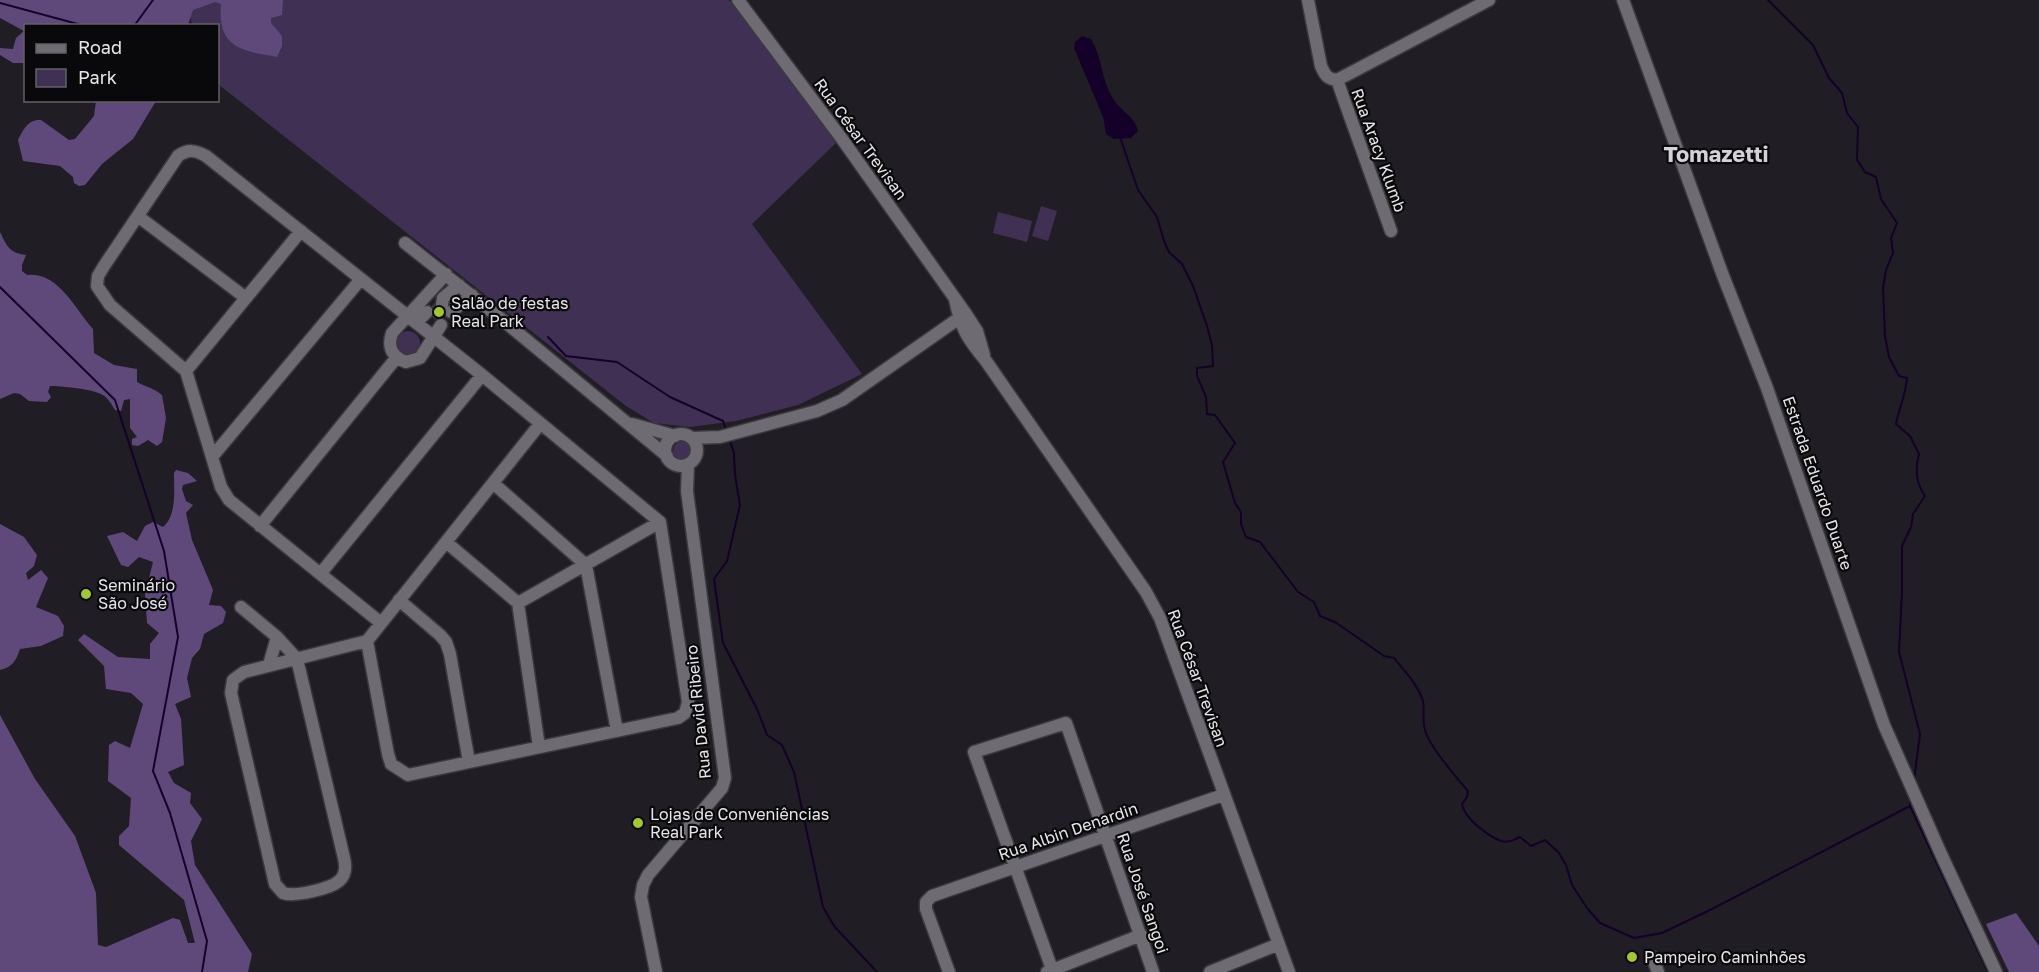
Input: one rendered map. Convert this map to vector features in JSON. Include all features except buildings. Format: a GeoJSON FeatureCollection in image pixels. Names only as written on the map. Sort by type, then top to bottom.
{"type":"FeatureCollection","features":[{"type":"Feature","properties":{"kind":"street","name":"Rua César Trevisan"},"geometry":{"type":"LineString","coordinates":[[738,0],[842,139],[955,299],[963,316],[966,336],[986,361],[1151,600],[1160,618],[1289,972]]}},
{"type":"Feature","properties":{"kind":"street"},"geometry":{"type":"LineString","coordinates":[[1308,0],[1321,66],[1330,79],[1337,80],[1489,0]]}},
{"type":"Feature","properties":{"kind":"street","name":"Estrada Eduardo Duarte"},"geometry":{"type":"LineString","coordinates":[[1623,0],[1722,273],[1767,388],[1884,725],[1996,972]]}},
{"type":"Feature","properties":{"kind":"street","name":"Rua Aracy Klumb"},"geometry":{"type":"LineString","coordinates":[[1337,80],[1391,231]]}},
{"type":"Feature","properties":{"kind":"street"},"geometry":{"type":"LineString","coordinates":[[367,641],[391,764],[408,775],[678,718],[685,713],[688,702],[660,522],[482,375],[206,156],[191,150],[184,152],[178,156],[104,266],[98,276],[97,286],[111,305],[186,370],[221,487],[229,500],[381,623]]}},
{"type":"Feature","properties":{"kind":"street"},"geometry":{"type":"LineString","coordinates":[[139,217],[246,298]]}},
{"type":"Feature","properties":{"kind":"street"},"geometry":{"type":"LineString","coordinates":[[186,370],[301,231]]}},
{"type":"Feature","properties":{"kind":"street"},"geometry":{"type":"LineString","coordinates":[[405,243],[628,423],[682,461]]}},
{"type":"Feature","properties":{"kind":"street"},"geometry":{"type":"LineString","coordinates":[[415,322],[446,274]]}},
{"type":"Feature","properties":{"kind":"street"},"geometry":{"type":"LineString","coordinates":[[212,457],[361,279]]}},
{"type":"Feature","properties":{"kind":"street"},"geometry":{"type":"LineString","coordinates":[[459,285],[443,304],[472,295]]}},
{"type":"Feature","properties":{"kind":"street"},"geometry":{"type":"LineString","coordinates":[[429,314],[392,333],[390,348],[397,357],[406,362],[420,358],[441,325]]}},
{"type":"Feature","properties":{"kind":"street"},"geometry":{"type":"LineString","coordinates":[[628,423],[675,436],[720,437],[818,411],[842,400],[963,316]]}},
{"type":"Feature","properties":{"kind":"street"},"geometry":{"type":"LineString","coordinates":[[260,526],[397,357]]}},
{"type":"Feature","properties":{"kind":"street"},"geometry":{"type":"LineString","coordinates":[[321,573],[482,375]]}},
{"type":"Feature","properties":{"kind":"street"},"geometry":{"type":"LineString","coordinates":[[241,607],[277,637],[297,659],[346,867],[340,881],[296,895],[283,893],[275,884],[231,685],[238,675],[269,665],[297,659],[367,641],[540,424]]}},
{"type":"Feature","properties":{"kind":"street"},"geometry":{"type":"LineString","coordinates":[[675,436],[667,444],[682,461]]}},
{"type":"Feature","properties":{"kind":"street"},"geometry":{"type":"LineString","coordinates":[[682,461],[720,437]]}},
{"type":"Feature","properties":{"kind":"street"},"geometry":{"type":"LineString","coordinates":[[682,461],[697,449],[692,438]]}},
{"type":"Feature","properties":{"kind":"street","name":"Rua David Ribeiro"},"geometry":{"type":"LineString","coordinates":[[656,972],[641,897],[644,885],[648,875],[722,788],[725,778],[682,461]]}},
{"type":"Feature","properties":{"kind":"street"},"geometry":{"type":"LineString","coordinates":[[493,483],[586,565],[617,731]]}},
{"type":"Feature","properties":{"kind":"street"},"geometry":{"type":"LineString","coordinates":[[518,603],[660,522]]}},
{"type":"Feature","properties":{"kind":"street"},"geometry":{"type":"LineString","coordinates":[[446,542],[518,603],[539,747]]}},
{"type":"Feature","properties":{"kind":"street"},"geometry":{"type":"LineString","coordinates":[[399,600],[446,642],[469,762]]}},
{"type":"Feature","properties":{"kind":"street"},"geometry":{"type":"LineString","coordinates":[[269,665],[277,637]]}},
{"type":"Feature","properties":{"kind":"street","name":"Rua José Sangoi"},"geometry":{"type":"LineString","coordinates":[[1015,867],[974,752],[1066,723],[1154,972]]}},
{"type":"Feature","properties":{"kind":"street","name":"Rua Albin Denardin"},"geometry":{"type":"LineString","coordinates":[[949,972],[926,909],[926,902],[932,896],[1223,795]]}},
{"type":"Feature","properties":{"kind":"street"},"geometry":{"type":"LineString","coordinates":[[1015,867],[1051,971],[1141,936]]}},
{"type":"Feature","properties":{"kind":"street"},"geometry":{"type":"LineString","coordinates":[[1210,972],[1279,944]]}},
{"type":"Feature","properties":{"kind":"street"},"geometry":{"type":"LineString","coordinates":[[1652,957],[1658,972]]}},
{"type":"Feature","properties":{"kind":"green space"},"geometry":{"type":"Polygon","coordinates":[[[187,0],[728,0],[734,3],[836,143],[752,224],[862,374],[798,405],[736,421],[690,427],[654,423],[626,406],[219,85],[219,24],[192,24],[187,0]]]}},
{"type":"Feature","properties":{"kind":"green space"},"geometry":{"type":"Polygon","coordinates":[[[1041,206],[1057,211],[1048,241],[1032,236],[1041,206]]]}},
{"type":"Feature","properties":{"kind":"green space"},"geometry":{"type":"Polygon","coordinates":[[[998,212],[1032,221],[1027,242],[993,233],[998,212]]]}},
{"type":"Feature","properties":{"kind":"green space"},"geometry":{"type":"Polygon","coordinates":[[[408,331],[413,332],[419,338],[419,348],[413,354],[408,355],[403,354],[397,348],[396,343],[397,338],[403,332],[408,331]]]}},
{"type":"Feature","properties":{"kind":"green space"},"geometry":{"type":"Polygon","coordinates":[[[683,441],[690,444],[693,451],[690,458],[683,461],[676,458],[673,451],[676,444],[683,441]]]}},
{"type":"Feature","properties":{"kind":"shaded area"},"geometry":{"type":"Polygon","coordinates":[[[0,0],[283,0],[282,15],[271,18],[271,23],[282,36],[282,46],[277,57],[242,49],[227,38],[223,30],[221,4],[215,2],[193,10],[188,24],[24,24],[24,31],[0,18],[0,0]]]}},
{"type":"Feature","properties":{"kind":"shaded area"},"geometry":{"type":"Polygon","coordinates":[[[24,31],[24,63],[13,63],[0,55],[0,48],[13,49],[16,38],[24,31]]]}},
{"type":"Feature","properties":{"kind":"shaded area"},"geometry":{"type":"Polygon","coordinates":[[[1082,36],[1091,39],[1108,90],[1136,126],[1138,131],[1131,138],[1114,139],[1106,134],[1103,117],[1074,48],[1075,42],[1082,36]]]}},
{"type":"Feature","properties":{"kind":"shaded area"},"geometry":{"type":"Polygon","coordinates":[[[96,102],[155,102],[133,139],[102,164],[85,185],[79,186],[74,183],[73,177],[60,166],[23,161],[18,140],[29,123],[41,120],[69,140],[75,139],[94,116],[96,102]]]}},
{"type":"Feature","properties":{"kind":"shaded area"},"geometry":{"type":"Polygon","coordinates":[[[0,232],[9,248],[16,253],[26,255],[22,271],[27,275],[38,275],[48,279],[57,285],[93,329],[94,353],[114,365],[137,369],[137,382],[162,395],[166,418],[162,442],[157,446],[148,440],[138,446],[132,445],[132,439],[137,437],[130,428],[130,399],[124,400],[121,411],[115,410],[107,398],[99,393],[77,388],[50,386],[48,392],[51,397],[47,402],[29,401],[20,394],[14,393],[0,399],[0,232]]]}},
{"type":"Feature","properties":{"kind":"shaded area"},"geometry":{"type":"Polygon","coordinates":[[[176,470],[188,473],[197,481],[183,485],[186,501],[193,505],[186,513],[192,540],[213,590],[209,605],[221,606],[226,612],[223,623],[204,634],[200,649],[192,658],[187,678],[191,697],[175,704],[181,719],[184,765],[168,772],[174,783],[191,793],[190,803],[202,819],[191,841],[195,865],[252,954],[248,972],[0,972],[0,715],[35,779],[75,836],[96,893],[98,945],[106,947],[173,918],[180,920],[188,943],[195,943],[184,900],[119,845],[119,836],[129,826],[131,798],[108,781],[109,745],[115,741],[130,748],[143,704],[131,693],[106,689],[104,666],[78,640],[84,634],[118,657],[150,659],[150,644],[159,633],[147,623],[145,594],[153,562],[139,557],[128,567],[121,565],[107,536],[123,532],[137,541],[145,526],[153,522],[163,527],[173,509],[176,470]]]}},
{"type":"Feature","properties":{"kind":"shaded area"},"geometry":{"type":"Polygon","coordinates":[[[0,524],[24,537],[37,555],[34,566],[26,573],[28,580],[41,570],[48,578],[36,607],[58,616],[64,626],[63,636],[41,646],[20,649],[13,663],[0,670],[0,524]]]}},
{"type":"Feature","properties":{"kind":"shaded area"},"geometry":{"type":"Polygon","coordinates":[[[2016,913],[2039,946],[2039,972],[2009,972],[1986,924],[2016,913]]]}},
{"type":"Feature","properties":{"kind":"waterway"},"geometry":{"type":"LineString","coordinates":[[135,24],[153,0]]}},
{"type":"Feature","properties":{"kind":"waterway"},"geometry":{"type":"LineString","coordinates":[[1768,0],[1813,45],[1829,78],[1842,93],[1847,113],[1858,127],[1857,160],[1865,172],[1876,177],[1881,199],[1897,223],[1891,238],[1893,253],[1886,270],[1883,288],[1885,336],[1889,357],[1899,376],[1907,378],[1896,424],[1910,436],[1919,454],[1917,476],[1925,496],[1913,514],[1911,527],[1902,546],[1899,652],[1920,734],[1914,780]]}},
{"type":"Feature","properties":{"kind":"waterway"},"geometry":{"type":"LineString","coordinates":[[0,3],[78,24]]}},
{"type":"Feature","properties":{"kind":"waterway"},"geometry":{"type":"LineString","coordinates":[[1120,137],[1138,190],[1157,217],[1169,252],[1182,264],[1193,286],[1207,326],[1212,345],[1213,366],[1197,368],[1197,376],[1206,397],[1207,414],[1215,415],[1235,443],[1223,462],[1235,503],[1241,512],[1241,524],[1246,537],[1260,542],[1298,592],[1314,602],[1320,616],[1335,622],[1384,656],[1394,658],[1406,673],[1418,689],[1423,701],[1424,724],[1429,740],[1468,791],[1462,804],[1467,815],[1477,826],[1501,841],[1520,837],[1531,846],[1545,840],[1559,853],[1566,865],[1572,885],[1600,923],[1634,938],[1662,933],[1910,806]]}},
{"type":"Feature","properties":{"kind":"waterway"},"geometry":{"type":"LineString","coordinates":[[0,287],[115,400],[164,551],[178,637],[153,771],[170,813],[207,941],[202,972]]}},
{"type":"Feature","properties":{"kind":"waterway"},"geometry":{"type":"LineString","coordinates":[[548,337],[566,356],[617,362],[670,397],[723,421],[726,430]]}},
{"type":"Feature","properties":{"kind":"waterway"},"geometry":{"type":"LineString","coordinates":[[729,438],[734,453],[740,505],[727,561],[714,579],[723,643],[757,709],[767,735],[782,745],[794,772],[823,907],[834,926],[877,972]]}},
{"type":"Feature","properties":{"kind":"waterway"},"geometry":{"type":"LineString","coordinates":[[1911,798],[1910,806],[1988,972]]}},
{"type":"Feature","properties":{"kind":"tunnel"},"geometry":{"type":"LineString","coordinates":[[431,315],[442,305]]}},
{"type":"Feature","properties":{"kind":"place","name":"Salão de festas Real Park"},"geometry":{"type":"Point","coordinates":[439,312]}},
{"type":"Feature","properties":{"kind":"place","name":"Seminário São José"},"geometry":{"type":"Point","coordinates":[86,594]}},
{"type":"Feature","properties":{"kind":"place","name":"Lojas de Conveniências Real Park"},"geometry":{"type":"Point","coordinates":[638,823]}},
{"type":"Feature","properties":{"kind":"place","name":"Pampeiro Caminhões"},"geometry":{"type":"Point","coordinates":[1632,957]}},
{"type":"Feature","properties":{"kind":"district","name":"Tomazetti"},"geometry":{"type":"Point","coordinates":[1716,153]}}]}
